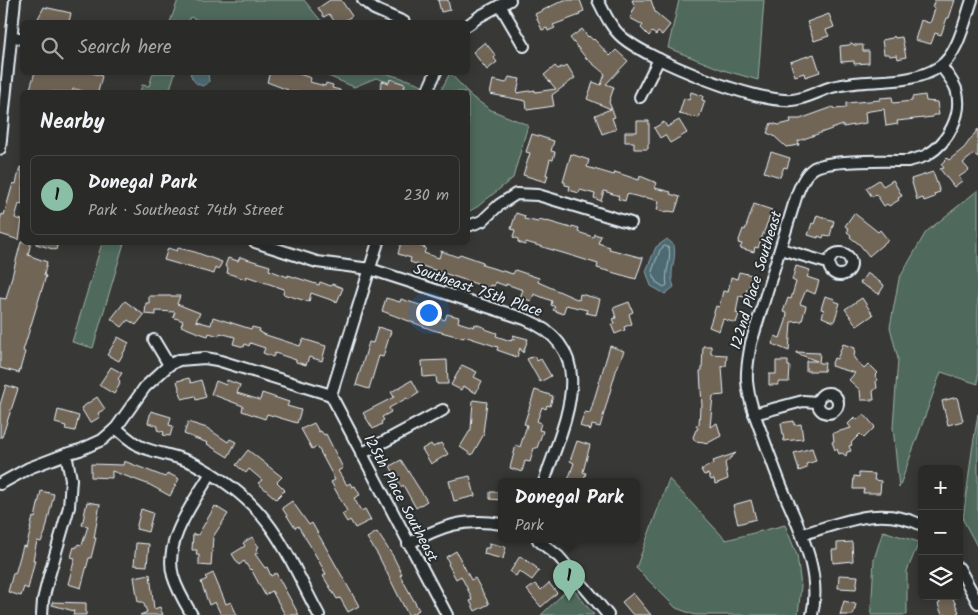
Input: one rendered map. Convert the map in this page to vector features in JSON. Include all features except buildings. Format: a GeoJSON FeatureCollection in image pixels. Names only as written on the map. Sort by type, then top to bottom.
{"type":"FeatureCollection","features":[{"type":"Feature","properties":{"kind":"street"},"geometry":{"type":"LineString","coordinates":[[0,149],[15,0]]}},
{"type":"Feature","properties":{"kind":"street"},"geometry":{"type":"LineString","coordinates":[[362,0],[374,9],[399,20]]}},
{"type":"Feature","properties":{"kind":"street"},"geometry":{"type":"LineString","coordinates":[[470,24],[510,0]]}},
{"type":"Feature","properties":{"kind":"street"},"geometry":{"type":"LineString","coordinates":[[598,0],[606,17],[623,38],[659,59],[692,74],[746,92],[768,98],[792,100],[832,87],[914,77],[941,66],[956,46],[972,0]]}},
{"type":"Feature","properties":{"kind":"street"},"geometry":{"type":"LineString","coordinates":[[500,5],[524,46]]}},
{"type":"Feature","properties":{"kind":"street"},"geometry":{"type":"LineString","coordinates":[[12,36],[20,38]]}},
{"type":"Feature","properties":{"kind":"street"},"geometry":{"type":"LineString","coordinates":[[640,97],[659,59]]}},
{"type":"Feature","properties":{"kind":"street","name":"122nd Place Southeast"},"geometry":{"type":"LineString","coordinates":[[812,615],[815,593],[814,578],[802,534],[754,414],[748,387],[748,361],[751,343],[797,194],[806,175],[813,169],[828,163],[908,161],[920,158],[936,148],[951,129],[958,106],[956,88],[941,66]]}},
{"type":"Feature","properties":{"kind":"street"},"geometry":{"type":"LineString","coordinates":[[428,90],[435,75]]}},
{"type":"Feature","properties":{"kind":"street"},"geometry":{"type":"LineString","coordinates":[[470,225],[482,221],[499,205],[516,194],[538,195],[631,223]]}},
{"type":"Feature","properties":{"kind":"street","name":"Southeast 75th Place"},"geometry":{"type":"LineString","coordinates":[[264,245],[317,262],[370,269],[536,323],[546,330],[557,340],[566,353],[572,374],[570,398],[545,478]]}},
{"type":"Feature","properties":{"kind":"street"},"geometry":{"type":"LineString","coordinates":[[0,484],[29,468],[102,440],[116,428],[145,387],[169,365],[179,360],[192,358],[217,360],[331,395],[377,245]]}},
{"type":"Feature","properties":{"kind":"street"},"geometry":{"type":"LineString","coordinates":[[781,249],[828,263]]}},
{"type":"Feature","properties":{"kind":"street"},"geometry":{"type":"LineString","coordinates":[[154,340],[169,365]]}},
{"type":"Feature","properties":{"kind":"street","name":"125th Place Southeast"},"geometry":{"type":"LineString","coordinates":[[331,395],[447,615]]}},
{"type":"Feature","properties":{"kind":"street"},"geometry":{"type":"LineString","coordinates":[[754,414],[802,401],[817,402]]}},
{"type":"Feature","properties":{"kind":"street"},"geometry":{"type":"LineString","coordinates":[[361,454],[443,410]]}},
{"type":"Feature","properties":{"kind":"street"},"geometry":{"type":"LineString","coordinates":[[116,428],[142,447],[177,457],[211,473],[237,492],[266,521],[280,542],[319,615]]}},
{"type":"Feature","properties":{"kind":"street"},"geometry":{"type":"LineString","coordinates":[[42,615],[43,600],[49,576],[70,506],[71,479],[66,454]]}},
{"type":"Feature","properties":{"kind":"street"},"geometry":{"type":"LineString","coordinates":[[192,615],[172,576],[171,553],[176,534],[211,473]]}},
{"type":"Feature","properties":{"kind":"street"},"geometry":{"type":"LineString","coordinates":[[802,534],[877,514],[918,524]]}},
{"type":"Feature","properties":{"kind":"street"},"geometry":{"type":"LineString","coordinates":[[408,544],[434,530],[449,525],[468,522],[498,524]]}},
{"type":"Feature","properties":{"kind":"street"},"geometry":{"type":"LineString","coordinates":[[542,543],[559,557],[608,615]]}},
{"type":"Feature","properties":{"kind":"street"},"geometry":{"type":"LineString","coordinates":[[963,575],[978,603]]}},
{"type":"Feature","properties":{"kind":"green space"},"geometry":{"type":"Polygon","coordinates":[[[178,0],[304,0],[320,20],[198,20],[190,17],[189,20],[171,20],[178,0]]]}},
{"type":"Feature","properties":{"kind":"green space"},"geometry":{"type":"Polygon","coordinates":[[[679,0],[764,0],[758,80],[723,70],[668,48],[679,0]]]}},
{"type":"Feature","properties":{"kind":"green space"},"geometry":{"type":"Polygon","coordinates":[[[152,75],[174,75],[170,90],[141,90],[142,85],[149,86],[152,75]]]}},
{"type":"Feature","properties":{"kind":"green space"},"geometry":{"type":"Polygon","coordinates":[[[326,75],[392,75],[435,90],[411,90],[376,78],[354,87],[326,75]]]}},
{"type":"Feature","properties":{"kind":"green space"},"geometry":{"type":"Polygon","coordinates":[[[449,75],[452,75],[465,90],[441,90],[449,75]]]}},
{"type":"Feature","properties":{"kind":"green space"},"geometry":{"type":"Polygon","coordinates":[[[470,95],[491,110],[528,125],[513,178],[470,211],[470,95]]]}},
{"type":"Feature","properties":{"kind":"green space"},"geometry":{"type":"Polygon","coordinates":[[[978,190],[978,384],[941,372],[899,488],[893,427],[898,359],[890,327],[899,279],[926,232],[978,190]]]}},
{"type":"Feature","properties":{"kind":"green space"},"geometry":{"type":"Polygon","coordinates":[[[101,245],[123,245],[93,348],[72,342],[101,245]]]}},
{"type":"Feature","properties":{"kind":"green space"},"geometry":{"type":"Polygon","coordinates":[[[978,414],[978,548],[963,520],[978,414]]]}},
{"type":"Feature","properties":{"kind":"green space"},"geometry":{"type":"Polygon","coordinates":[[[669,479],[726,540],[785,525],[797,555],[801,586],[798,615],[695,615],[676,608],[636,568],[669,479]]]}},
{"type":"Feature","properties":{"kind":"green space"},"geometry":{"type":"Polygon","coordinates":[[[883,531],[918,542],[907,571],[907,615],[871,615],[874,559],[883,531]]]}},
{"type":"Feature","properties":{"kind":"green space"},"geometry":{"type":"Polygon","coordinates":[[[571,586],[594,615],[541,615],[571,586]]]}},
{"type":"Feature","properties":{"kind":"water"},"geometry":{"type":"Polygon","coordinates":[[[191,75],[208,75],[209,82],[203,86],[193,80],[191,75]]]}},
{"type":"Feature","properties":{"kind":"water"},"geometry":{"type":"Polygon","coordinates":[[[667,239],[674,245],[675,251],[672,276],[674,287],[665,294],[651,286],[646,271],[656,247],[667,239]]]}},
{"type":"Feature","properties":{"kind":"place","name":"Donegal Park"},"geometry":{"type":"Point","coordinates":[569,601]}}]}
